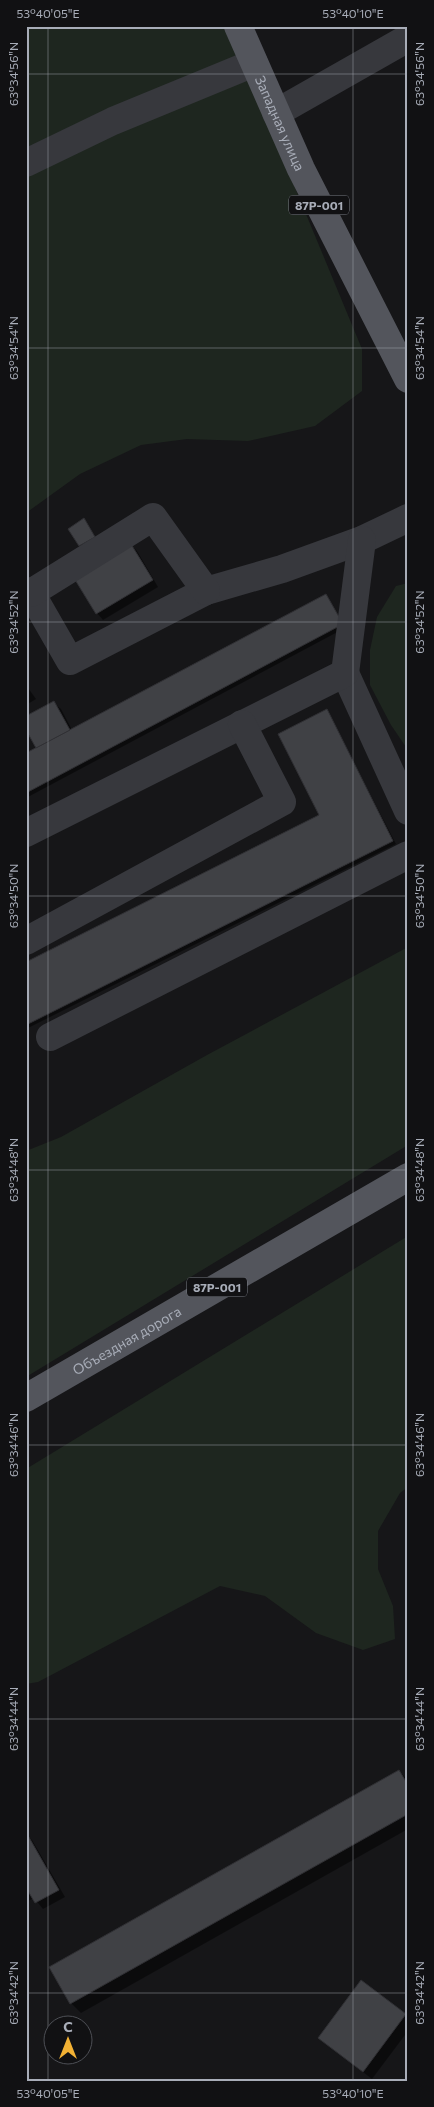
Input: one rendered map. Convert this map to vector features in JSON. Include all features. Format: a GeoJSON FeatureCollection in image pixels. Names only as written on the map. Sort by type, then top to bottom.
{"type":"FeatureCollection","features":[{"type":"Feature","properties":{"kind":"main road","name":"Западная улица"},"geometry":{"type":"LineString","coordinates":[[238,26],[300,169],[408,379]]}},
{"type":"Feature","properties":{"kind":"main road","name":"Объездная дорога"},"geometry":{"type":"LineString","coordinates":[[26,1398],[408,1177]]}},
{"type":"Feature","properties":{"kind":"lane"},"geometry":{"type":"LineString","coordinates":[[276,113],[408,38]]}},
{"type":"Feature","properties":{"kind":"lane"},"geometry":{"type":"LineString","coordinates":[[26,163],[113,121],[254,63]]}},
{"type":"Feature","properties":{"kind":"lane"},"geometry":{"type":"LineString","coordinates":[[206,591],[153,517],[29,592],[70,660],[206,591],[282,569],[362,540],[408,518]]}},
{"type":"Feature","properties":{"kind":"lane"},"geometry":{"type":"LineString","coordinates":[[362,540],[345,673],[408,811]]}},
{"type":"Feature","properties":{"kind":"lane"},"geometry":{"type":"LineString","coordinates":[[26,833],[345,673]]}},
{"type":"Feature","properties":{"kind":"lane"},"geometry":{"type":"LineString","coordinates":[[26,941],[282,802],[242,724]]}},
{"type":"Feature","properties":{"kind":"lane"},"geometry":{"type":"LineString","coordinates":[[50,1037],[408,856]]}},
{"type":"Feature","properties":{"kind":"shaded area"},"geometry":{"type":"Polygon","coordinates":[[[26,26],[228,26],[362,349],[362,391],[315,426],[248,441],[187,439],[141,445],[80,474],[26,513],[26,26]]]}},
{"type":"Feature","properties":{"kind":"shaded area"},"geometry":{"type":"Polygon","coordinates":[[[408,583],[408,750],[391,725],[370,685],[370,650],[377,617],[396,586],[408,583]]]}},
{"type":"Feature","properties":{"kind":"shaded area"},"geometry":{"type":"Polygon","coordinates":[[[408,947],[408,1145],[26,1377],[26,1151],[61,1137],[207,1055],[408,947]]]}},
{"type":"Feature","properties":{"kind":"shaded area"},"geometry":{"type":"Polygon","coordinates":[[[408,1236],[408,1487],[400,1493],[378,1531],[378,1569],[393,1606],[395,1639],[363,1650],[316,1633],[265,1596],[220,1586],[38,1682],[26,1684],[26,1469],[408,1236]]]}},
{"type":"Feature","properties":{"kind":"building"},"geometry":{"type":"Polygon","coordinates":[[[84,518],[95,537],[79,546],[68,529],[84,518]]]}},
{"type":"Feature","properties":{"kind":"building"},"geometry":{"type":"Polygon","coordinates":[[[131,544],[153,580],[96,614],[74,578],[131,544]]]}},
{"type":"Feature","properties":{"kind":"building"},"geometry":{"type":"Polygon","coordinates":[[[326,594],[343,624],[26,793],[26,753],[326,594]]]}},
{"type":"Feature","properties":{"kind":"building"},"geometry":{"type":"Polygon","coordinates":[[[54,701],[70,730],[36,748],[26,730],[26,716],[54,701]]]}},
{"type":"Feature","properties":{"kind":"building"},"geometry":{"type":"Polygon","coordinates":[[[327,709],[393,841],[26,1025],[26,962],[319,815],[278,734],[327,709]]]}},
{"type":"Feature","properties":{"kind":"building"},"geometry":{"type":"Polygon","coordinates":[[[399,1770],[408,1785],[408,1814],[70,2004],[49,1967],[399,1770]]]}},
{"type":"Feature","properties":{"kind":"building"},"geometry":{"type":"Polygon","coordinates":[[[26,1832],[59,1890],[35,1903],[28,1891],[26,1892],[26,1832]]]}},
{"type":"Feature","properties":{"kind":"building"},"geometry":{"type":"Polygon","coordinates":[[[361,1980],[406,2014],[363,2072],[318,2038],[361,1980]]]}}]}
